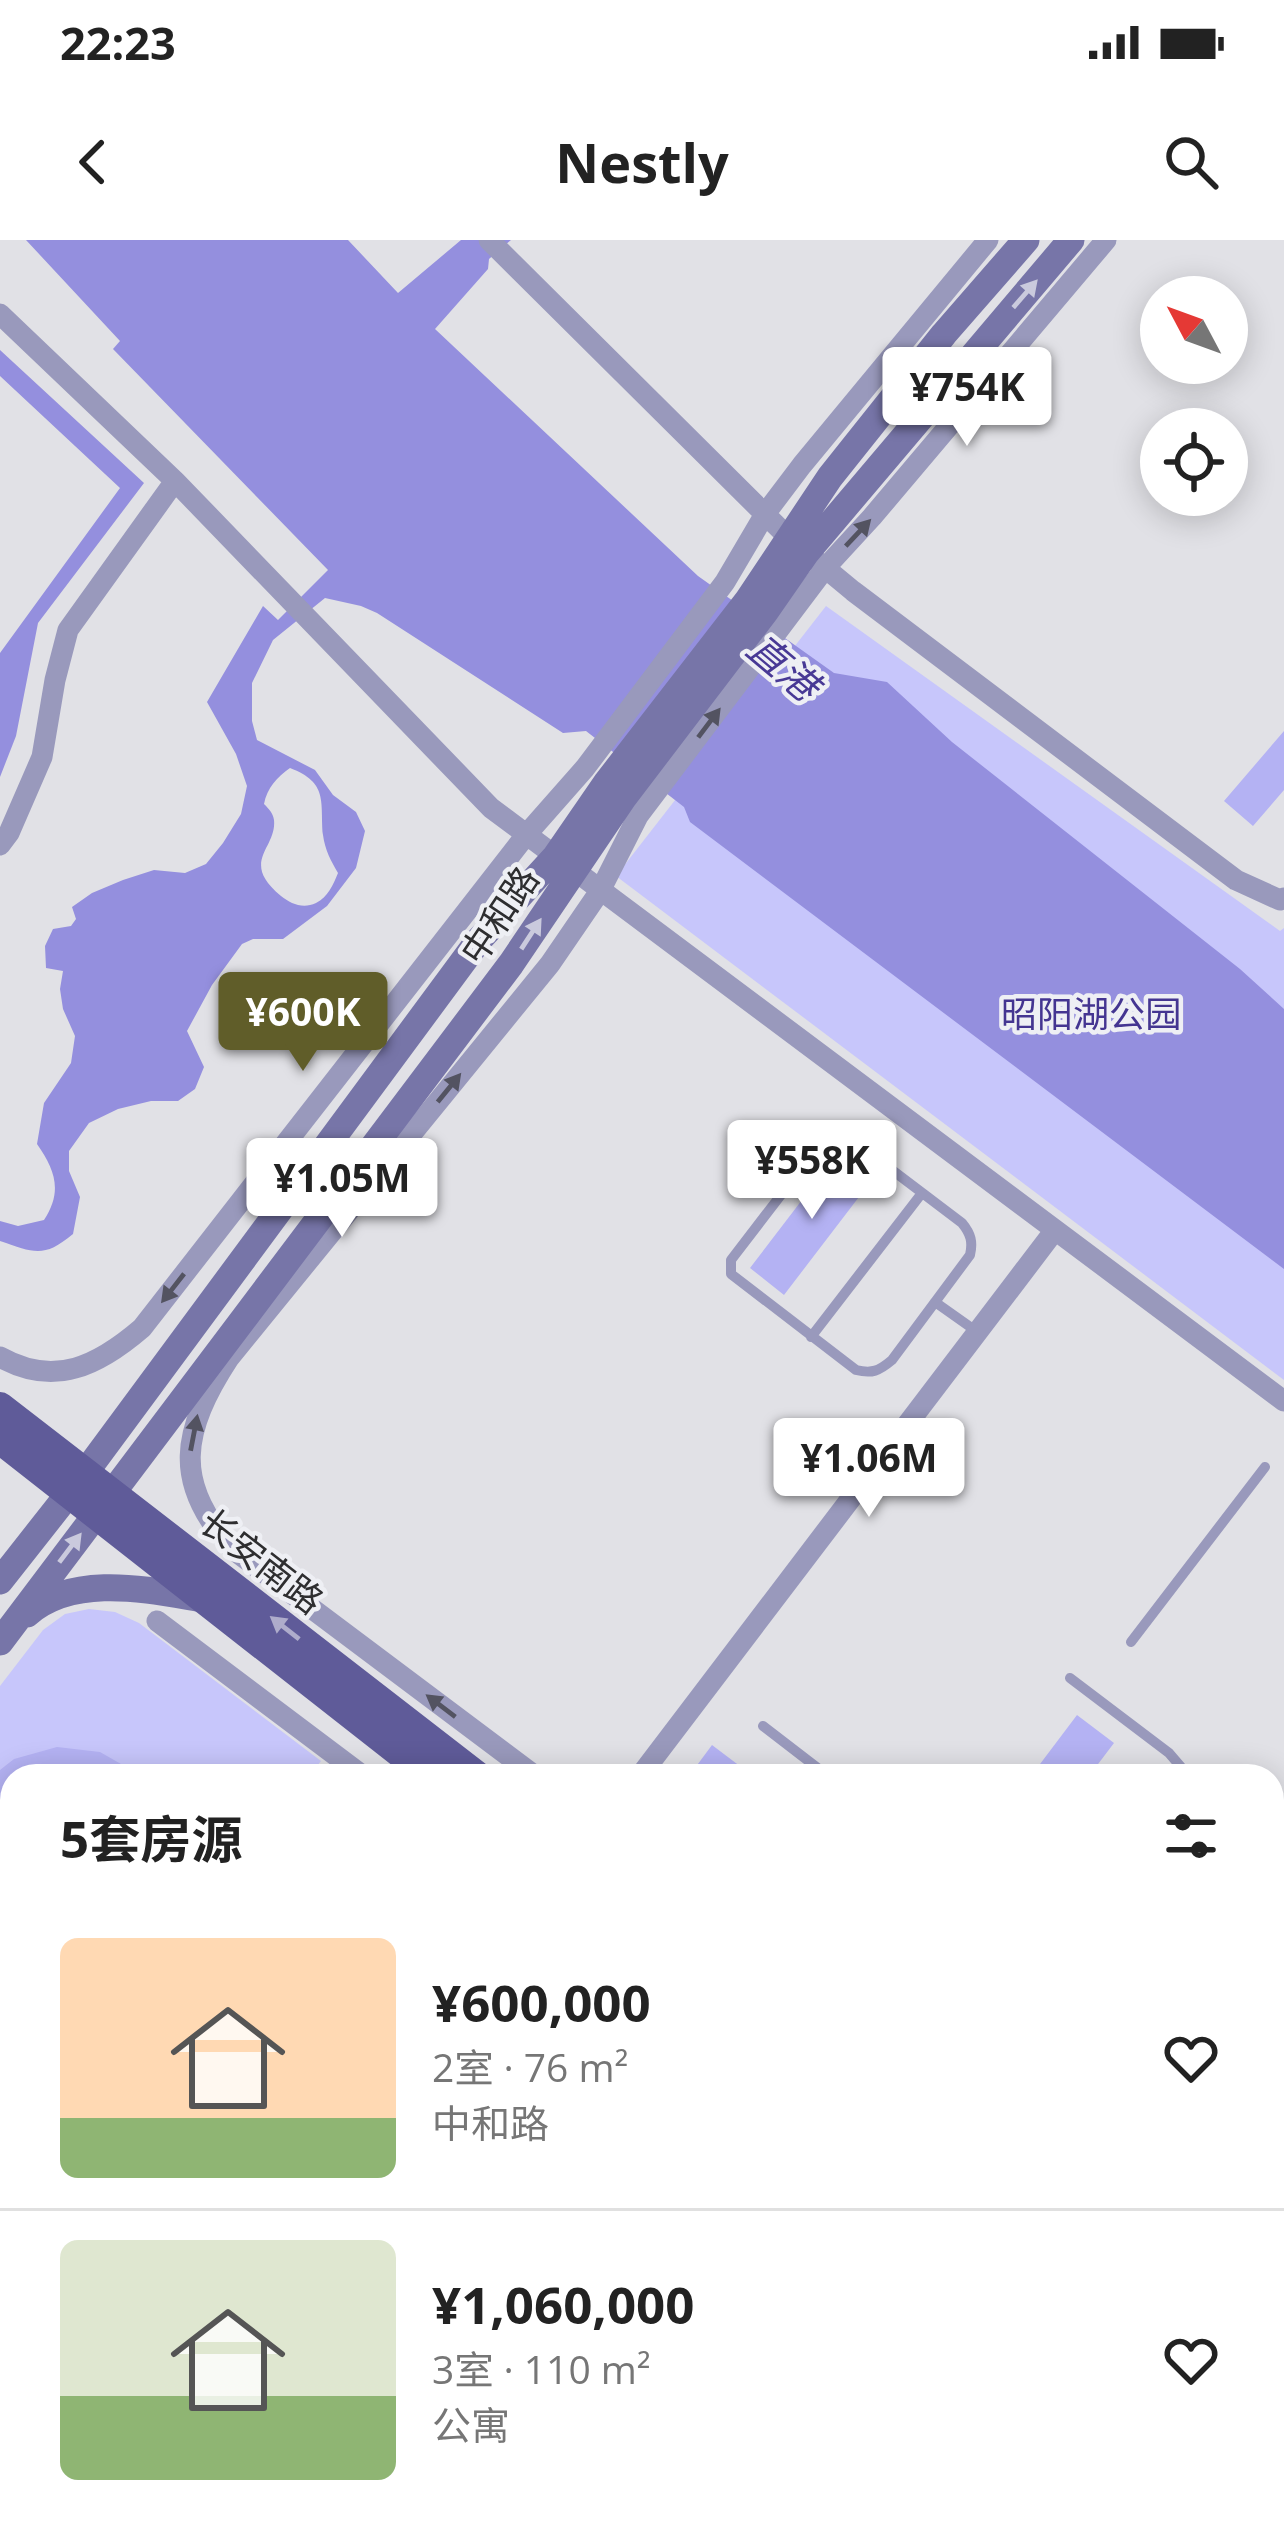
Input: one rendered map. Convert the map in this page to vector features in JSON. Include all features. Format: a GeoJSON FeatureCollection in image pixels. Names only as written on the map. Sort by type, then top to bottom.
{"type":"FeatureCollection","features":[{"type":"Feature","properties":{"kind":"main road","name":"中和路"},"geometry":{"type":"LineString","coordinates":[[807,553],[830,477],[1026,240]]}},
{"type":"Feature","properties":{"kind":"main road","name":"中和路"},"geometry":{"type":"LineString","coordinates":[[5,1635],[511,964],[565,863],[614,791],[1071,240]]}},
{"type":"Feature","properties":{"kind":"main road","name":"中和路"},"geometry":{"type":"LineString","coordinates":[[0,1581],[479,940],[565,863]]}},
{"type":"Feature","properties":{"kind":"main road","name":"长安南路"},"geometry":{"type":"LineString","coordinates":[[0,1407],[204,1599],[415,1764]]}},
{"type":"Feature","properties":{"kind":"main road","name":"长安南路"},"geometry":{"type":"LineString","coordinates":[[0,1439],[77,1482]]}},
{"type":"Feature","properties":{"kind":"main road","name":"长安南路"},"geometry":{"type":"LineString","coordinates":[[103,1504],[460,1764]]}},
{"type":"Feature","properties":{"kind":"main road"},"geometry":{"type":"LineString","coordinates":[[5,1635],[35,1606],[62,1594],[116,1588],[204,1599]]}},
{"type":"Feature","properties":{"kind":"street"},"geometry":{"type":"LineString","coordinates":[[488,240],[807,553],[1236,880],[1280,901],[1284,898]]}},
{"type":"Feature","properties":{"kind":"street"},"geometry":{"type":"LineString","coordinates":[[519,1764],[234,1550],[210,1524],[199,1500],[189,1464],[193,1429],[205,1395],[229,1358],[550,964],[600,891],[614,791],[765,514],[988,240]]}},
{"type":"Feature","properties":{"kind":"street"},"geometry":{"type":"LineString","coordinates":[[807,553],[872,517],[1106,240]]}},
{"type":"Feature","properties":{"kind":"street"},"geometry":{"type":"LineString","coordinates":[[0,314],[175,481],[491,808],[1284,1401]]}},
{"type":"Feature","properties":{"kind":"street"},"geometry":{"type":"LineString","coordinates":[[0,845],[42,757],[68,630],[175,481]]}},
{"type":"Feature","properties":{"kind":"street"},"geometry":{"type":"LineString","coordinates":[[0,1357],[54,1373],[114,1352],[142,1328],[526,835],[614,791]]}},
{"type":"Feature","properties":{"kind":"street"},"geometry":{"type":"LineString","coordinates":[[649,1764],[1055,1231]]}},
{"type":"Feature","properties":{"kind":"street"},"geometry":{"type":"LineString","coordinates":[[157,1621],[347,1764]]}},
{"type":"Feature","properties":{"kind":"lane"},"geometry":{"type":"LineString","coordinates":[[834,1126],[970,1232],[970,1255],[935,1302],[892,1360],[869,1373],[856,1370],[731,1274],[731,1261],[834,1126]]}},
{"type":"Feature","properties":{"kind":"lane"},"geometry":{"type":"LineString","coordinates":[[812,1336],[922,1193]]}},
{"type":"Feature","properties":{"kind":"lane"},"geometry":{"type":"LineString","coordinates":[[935,1302],[977,1332]]}},
{"type":"Feature","properties":{"kind":"lane"},"geometry":{"type":"LineString","coordinates":[[1131,1642],[1265,1467]]}},
{"type":"Feature","properties":{"kind":"lane"},"geometry":{"type":"LineString","coordinates":[[1070,1678],[1177,1764]]}},
{"type":"Feature","properties":{"kind":"lane"},"geometry":{"type":"LineString","coordinates":[[763,1726],[812,1764]]}},
{"type":"Feature","properties":{"kind":"green space","name":"昭阳湖公园"},"geometry":{"type":"Polygon","coordinates":[[[826,606],[1280,931],[1284,928],[1284,1380],[616,876],[826,606]]]}},
{"type":"Feature","properties":{"kind":"green space"},"geometry":{"type":"Polygon","coordinates":[[[89,1609],[115,1612],[139,1623],[321,1761],[0,1764],[0,1686],[43,1630],[65,1614],[89,1609]]]}},
{"type":"Feature","properties":{"kind":"water","name":"直港"},"geometry":{"type":"Polygon","coordinates":[[[26,240],[348,240],[398,293],[461,240],[511,240],[489,259],[488,269],[435,329],[698,576],[834,673],[887,682],[952,742],[1284,1009],[1284,1269],[690,822],[684,807],[586,731],[563,733],[377,613],[325,598],[273,640],[252,683],[252,721],[257,740],[315,770],[333,795],[356,812],[365,831],[356,868],[327,906],[283,939],[253,939],[242,944],[212,985],[187,1031],[204,1067],[195,1089],[178,1101],[118,1109],[89,1123],[69,1151],[69,1171],[80,1197],[73,1234],[39,1251],[0,1241],[0,1221],[18,1226],[44,1220],[55,1190],[52,1172],[37,1144],[44,1103],[71,1063],[75,1036],[63,1009],[63,971],[46,968],[45,946],[53,929],[71,926],[76,919],[72,907],[92,893],[154,870],[185,873],[206,864],[223,843],[241,814],[247,786],[236,754],[207,702],[263,606],[278,620],[328,570],[113,349],[120,341],[26,240]],[[290,768],[268,793],[264,804],[274,820],[261,864],[269,884],[281,896],[306,906],[324,897],[338,873],[324,840],[320,795],[290,768]]]}},
{"type":"Feature","properties":{"kind":"water"},"geometry":{"type":"Polygon","coordinates":[[[0,350],[144,483],[38,623],[16,736],[0,777],[0,653],[120,488],[0,376],[0,350]]]}},
{"type":"Feature","properties":{"kind":"building"},"geometry":{"type":"Polygon","coordinates":[[[1284,731],[1284,790],[1253,826],[1224,801],[1284,731]]]}},
{"type":"Feature","properties":{"kind":"building"},"geometry":{"type":"Polygon","coordinates":[[[841,1149],[875,1176],[784,1295],[750,1268],[841,1149]]]}},
{"type":"Feature","properties":{"kind":"building"},"geometry":{"type":"Polygon","coordinates":[[[1077,1715],[1114,1743],[1098,1764],[1040,1764],[1077,1715]]]}},
{"type":"Feature","properties":{"kind":"building"},"geometry":{"type":"Polygon","coordinates":[[[712,1745],[737,1764],[698,1764],[712,1745]]]}},
{"type":"Feature","properties":{"kind":"building"},"geometry":{"type":"Polygon","coordinates":[[[57,1747],[100,1752],[121,1764],[8,1764],[57,1747]]]}}]}
